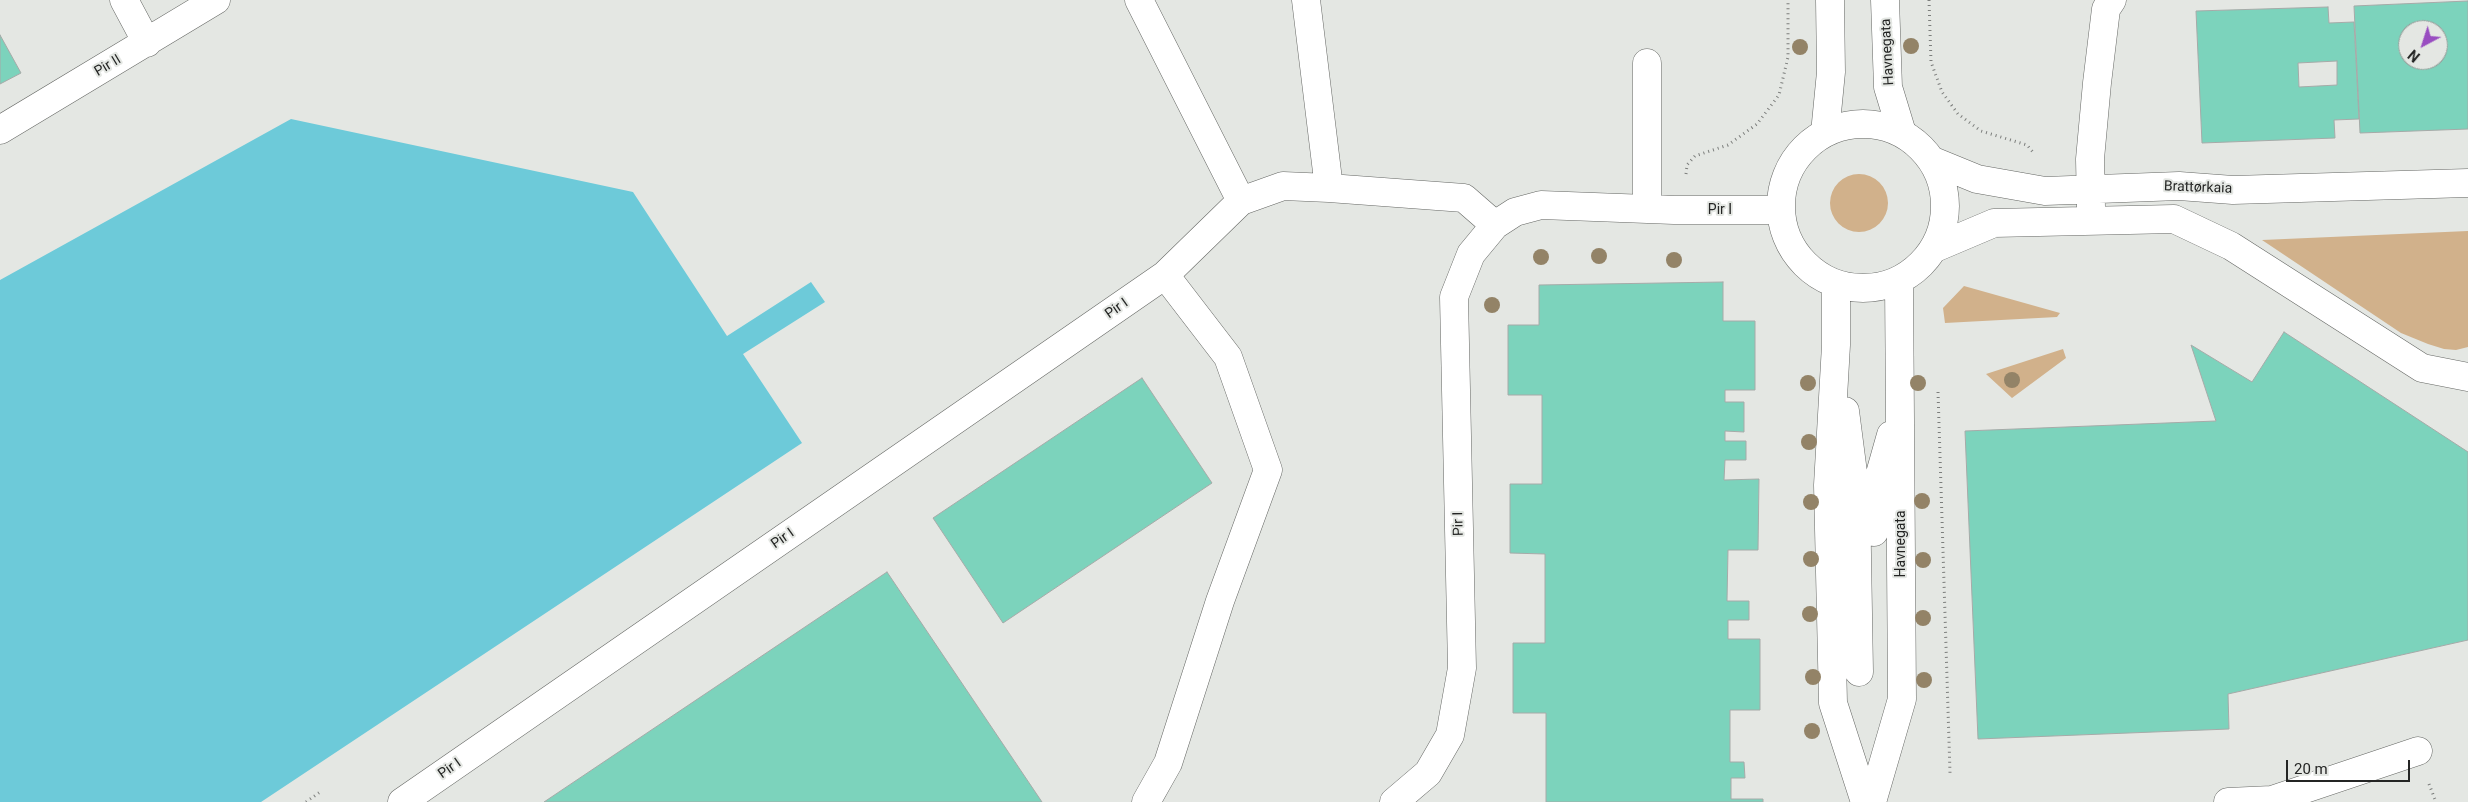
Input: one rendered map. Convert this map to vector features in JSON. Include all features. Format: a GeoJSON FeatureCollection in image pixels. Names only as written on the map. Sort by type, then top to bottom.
{"type":"FeatureCollection","features":[{"type":"Feature","properties":{"kind":"street"},"geometry":{"type":"LineString","coordinates":[[124,0],[147,43]]}},
{"type":"Feature","properties":{"kind":"street","name":"Pir II"},"geometry":{"type":"LineString","coordinates":[[0,130],[216,0]]}},
{"type":"Feature","properties":{"kind":"street"},"geometry":{"type":"LineString","coordinates":[[1139,0],[1241,201],[1283,186],[1464,198],[1496,225]]}},
{"type":"Feature","properties":{"kind":"street"},"geometry":{"type":"LineString","coordinates":[[1306,0],[1329,188]]}},
{"type":"Feature","properties":{"kind":"street"},"geometry":{"type":"LineString","coordinates":[[1825,133],[1831,72],[1830,0]]}},
{"type":"Feature","properties":{"kind":"street","name":"Havnegata"},"geometry":{"type":"LineString","coordinates":[[1885,0],[1888,87],[1902,133]]}},
{"type":"Feature","properties":{"kind":"street"},"geometry":{"type":"LineString","coordinates":[[2091,221],[2090,159],[2097,83],[2106,9],[2112,0]]}},
{"type":"Feature","properties":{"kind":"street"},"geometry":{"type":"LineString","coordinates":[[1647,63],[1647,209]]}},
{"type":"Feature","properties":{"kind":"street"},"geometry":{"type":"LineString","coordinates":[[1876,124],[1902,133],[1919,145],[1933,161],[1944,186],[1946,212],[1942,231],[1935,248],[1920,267],[1899,282],[1878,288],[1857,289],[1836,285],[1815,273],[1797,256],[1786,234],[1781,210],[1783,187],[1791,165],[1806,147],[1825,133],[1850,125],[1876,124]]}},
{"type":"Feature","properties":{"kind":"street","name":"Brattørkaia"},"geometry":{"type":"LineString","coordinates":[[1933,161],[1986,180],[2046,191],[2179,186],[2233,190],[2468,183]]}},
{"type":"Feature","properties":{"kind":"street","name":"Pir I"},"geometry":{"type":"LineString","coordinates":[[402,802],[1165,275],[1241,201]]}},
{"type":"Feature","properties":{"kind":"street","name":"Pir I"},"geometry":{"type":"LineString","coordinates":[[1394,802],[1428,772],[1450,734],[1462,668],[1454,297],[1471,254],[1496,225],[1515,212],[1541,205],[1647,209],[1781,210]]}},
{"type":"Feature","properties":{"kind":"street"},"geometry":{"type":"LineString","coordinates":[[1935,248],[1994,223],[2174,219],[2231,246],[2422,368],[2468,377]]}},
{"type":"Feature","properties":{"kind":"street"},"geometry":{"type":"LineString","coordinates":[[1146,802],[1168,763],[1220,601],[1268,470],[1228,357],[1165,275]]}},
{"type":"Feature","properties":{"kind":"street","name":"Havnegata"},"geometry":{"type":"LineString","coordinates":[[1872,802],[1902,700],[1899,282]]}},
{"type":"Feature","properties":{"kind":"street"},"geometry":{"type":"LineString","coordinates":[[1836,285],[1836,345],[1828,485],[1833,703],[1865,802]]}},
{"type":"Feature","properties":{"kind":"street"},"geometry":{"type":"LineString","coordinates":[[1836,345],[1856,496],[1867,673],[1874,496],[1900,404]]}},
{"type":"Feature","properties":{"kind":"street"},"geometry":{"type":"LineString","coordinates":[[2228,802],[2272,800],[2418,752]]}},
{"type":"Feature","properties":{"kind":"path"},"geometry":{"type":"LineString","coordinates":[[1686,176],[1687,165],[1694,156],[1728,145],[1757,124],[1779,95],[1788,57],[1788,0]]}},
{"type":"Feature","properties":{"kind":"path"},"geometry":{"type":"LineString","coordinates":[[1929,0],[1931,62],[1942,92],[1958,114],[1981,131],[2027,144],[2036,156]]}},
{"type":"Feature","properties":{"kind":"path"},"geometry":{"type":"LineString","coordinates":[[1938,384],[1950,774]]}},
{"type":"Feature","properties":{"kind":"path"},"geometry":{"type":"LineString","coordinates":[[306,802],[320,792]]}},
{"type":"Feature","properties":{"kind":"shaded area"},"geometry":{"type":"Polygon","coordinates":[[[1859,174],[1875,179],[1883,187],[1888,203],[1883,219],[1875,227],[1859,232],[1843,227],[1835,219],[1830,203],[1835,187],[1843,179],[1859,174]]]}},
{"type":"Feature","properties":{"kind":"shaded area"},"geometry":{"type":"Polygon","coordinates":[[[2468,231],[2468,347],[2456,350],[2444,349],[2401,333],[2262,240],[2468,231]]]}},
{"type":"Feature","properties":{"kind":"shaded area"},"geometry":{"type":"Polygon","coordinates":[[[1964,286],[2060,313],[2057,317],[1945,323],[1943,308],[1964,286]]]}},
{"type":"Feature","properties":{"kind":"shaded area"},"geometry":{"type":"Polygon","coordinates":[[[2063,349],[2066,358],[2012,398],[1986,374],[2063,349]]]}},
{"type":"Feature","properties":{"kind":"water"},"geometry":{"type":"Polygon","coordinates":[[[291,119],[633,192],[727,336],[811,282],[825,302],[743,354],[802,443],[261,802],[0,802],[0,280],[291,119]]]}},
{"type":"Feature","properties":{"kind":"building"},"geometry":{"type":"Polygon","coordinates":[[[2468,1],[2468,129],[2360,133],[2354,6],[2468,1]]]}},
{"type":"Feature","properties":{"kind":"building"},"geometry":{"type":"Polygon","coordinates":[[[2328,7],[2329,23],[2354,22],[2359,119],[2334,120],[2335,138],[2202,143],[2196,11],[2328,7]],[[2337,61],[2298,63],[2299,87],[2337,85],[2337,61]]]}},
{"type":"Feature","properties":{"kind":"building"},"geometry":{"type":"Polygon","coordinates":[[[0,35],[21,73],[0,84],[0,35]]]}},
{"type":"Feature","properties":{"kind":"building"},"geometry":{"type":"Polygon","coordinates":[[[1723,282],[1723,321],[1755,321],[1755,390],[1725,390],[1725,402],[1744,402],[1744,432],[1725,431],[1725,441],[1746,441],[1746,460],[1725,460],[1724,480],[1759,479],[1758,550],[1728,550],[1727,601],[1749,601],[1749,620],[1728,620],[1728,639],[1760,639],[1760,710],[1730,710],[1730,762],[1744,762],[1745,778],[1731,778],[1731,799],[1763,799],[1763,802],[1546,802],[1546,713],[1513,713],[1513,643],[1545,643],[1545,554],[1510,553],[1510,484],[1542,484],[1542,395],[1508,395],[1508,325],[1539,325],[1539,285],[1723,282]]]}},
{"type":"Feature","properties":{"kind":"building"},"geometry":{"type":"Polygon","coordinates":[[[2284,332],[2468,452],[2468,640],[2228,694],[2229,729],[1978,739],[1965,431],[2216,421],[2191,345],[2252,382],[2284,332]]]}},
{"type":"Feature","properties":{"kind":"building"},"geometry":{"type":"Polygon","coordinates":[[[1142,378],[1212,483],[1003,623],[933,518],[1142,378]]]}},
{"type":"Feature","properties":{"kind":"building"},"geometry":{"type":"Polygon","coordinates":[[[887,572],[1042,802],[544,802],[887,572]]]}}]}
